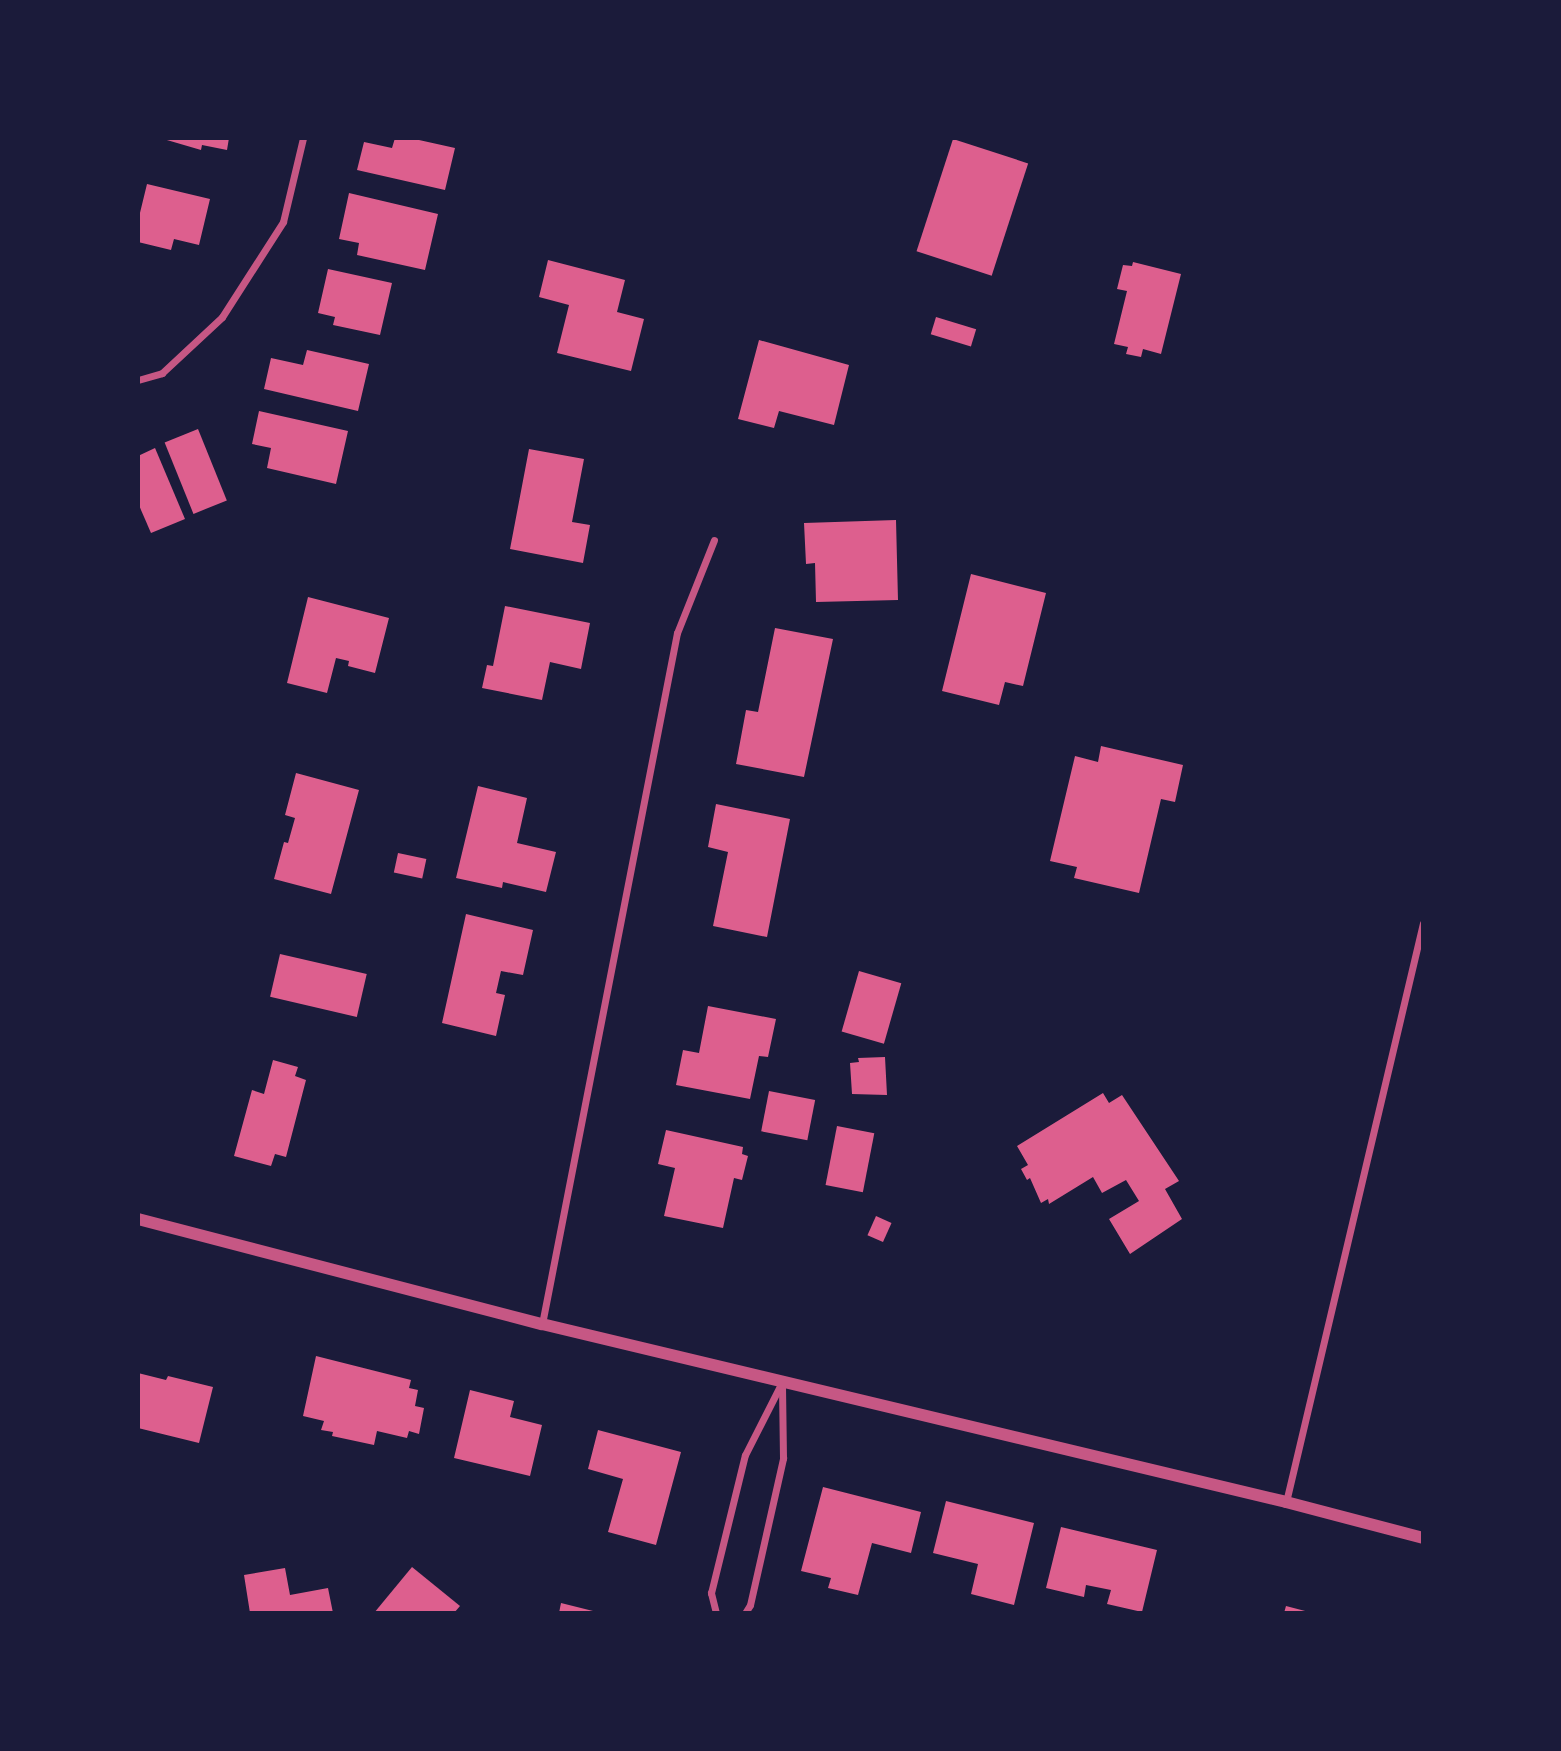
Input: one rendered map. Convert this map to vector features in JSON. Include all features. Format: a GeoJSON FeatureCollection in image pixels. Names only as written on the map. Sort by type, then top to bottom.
{"type":"FeatureCollection","features":[{"type":"Feature","properties":{"kind":"street"},"geometry":{"type":"LineString","coordinates":[[138,380],[162,373],[222,317],[283,222],[303,138]]}},
{"type":"Feature","properties":{"kind":"street"},"geometry":{"type":"LineString","coordinates":[[542,1324],[677,633],[714,540]]}},
{"type":"Feature","properties":{"kind":"street"},"geometry":{"type":"LineString","coordinates":[[1286,1502],[1423,923]]}},
{"type":"Feature","properties":{"kind":"street"},"geometry":{"type":"LineString","coordinates":[[138,1219],[542,1324],[1286,1502],[1423,1538]]}},
{"type":"Feature","properties":{"kind":"street"},"geometry":{"type":"LineString","coordinates":[[716,1613],[711,1593],[745,1455],[782,1382]]}},
{"type":"Feature","properties":{"kind":"street"},"geometry":{"type":"LineString","coordinates":[[745,1613],[750,1605],[783,1458],[782,1382]]}},
{"type":"Feature","properties":{"kind":"building"},"geometry":{"type":"Polygon","coordinates":[[[160,138],[229,138],[227,150],[202,145],[201,150],[160,138]]]}},
{"type":"Feature","properties":{"kind":"building"},"geometry":{"type":"Polygon","coordinates":[[[395,138],[410,138],[455,148],[445,190],[357,170],[364,142],[392,148],[395,138]]]}},
{"type":"Feature","properties":{"kind":"building"},"geometry":{"type":"Polygon","coordinates":[[[953,139],[1028,163],[992,276],[917,251],[953,139]]]}},
{"type":"Feature","properties":{"kind":"building"},"geometry":{"type":"Polygon","coordinates":[[[147,184],[210,199],[199,245],[174,239],[171,250],[138,242],[138,221],[147,184]]]}},
{"type":"Feature","properties":{"kind":"building"},"geometry":{"type":"Polygon","coordinates":[[[349,193],[438,214],[425,270],[357,255],[359,243],[339,239],[349,193]]]}},
{"type":"Feature","properties":{"kind":"building"},"geometry":{"type":"Polygon","coordinates":[[[548,260],[625,280],[617,312],[644,319],[631,371],[557,353],[569,305],[539,297],[548,260]]]}},
{"type":"Feature","properties":{"kind":"building"},"geometry":{"type":"Polygon","coordinates":[[[1133,262],[1181,274],[1161,354],[1143,349],[1141,357],[1126,354],[1128,347],[1114,344],[1127,291],[1117,289],[1123,265],[1132,266],[1133,262]]]}},
{"type":"Feature","properties":{"kind":"building"},"geometry":{"type":"Polygon","coordinates":[[[328,269],[392,283],[380,335],[333,325],[335,317],[318,313],[328,269]]]}},
{"type":"Feature","properties":{"kind":"building"},"geometry":{"type":"Polygon","coordinates":[[[936,317],[976,329],[971,346],[931,334],[936,317]]]}},
{"type":"Feature","properties":{"kind":"building"},"geometry":{"type":"Polygon","coordinates":[[[759,340],[849,365],[834,425],[779,411],[774,428],[738,419],[759,340]]]}},
{"type":"Feature","properties":{"kind":"building"},"geometry":{"type":"Polygon","coordinates":[[[307,350],[369,364],[358,411],[264,389],[271,358],[303,365],[307,350]]]}},
{"type":"Feature","properties":{"kind":"building"},"geometry":{"type":"Polygon","coordinates":[[[259,411],[348,431],[336,484],[267,468],[271,448],[252,444],[259,411]]]}},
{"type":"Feature","properties":{"kind":"building"},"geometry":{"type":"Polygon","coordinates":[[[198,429],[227,500],[193,514],[165,442],[198,429]]]}},
{"type":"Feature","properties":{"kind":"building"},"geometry":{"type":"Polygon","coordinates":[[[155,448],[185,519],[151,533],[138,503],[138,456],[155,448]]]}},
{"type":"Feature","properties":{"kind":"building"},"geometry":{"type":"Polygon","coordinates":[[[529,449],[584,459],[572,522],[590,525],[583,563],[510,549],[529,449]]]}},
{"type":"Feature","properties":{"kind":"building"},"geometry":{"type":"Polygon","coordinates":[[[896,520],[898,600],[816,602],[815,563],[806,564],[804,523],[896,520]]]}},
{"type":"Feature","properties":{"kind":"building"},"geometry":{"type":"Polygon","coordinates":[[[971,574],[1046,593],[1023,686],[1005,682],[999,705],[942,691],[971,574]]]}},
{"type":"Feature","properties":{"kind":"building"},"geometry":{"type":"Polygon","coordinates":[[[308,597],[389,618],[375,673],[348,666],[349,661],[336,658],[327,693],[287,683],[308,597]]]}},
{"type":"Feature","properties":{"kind":"building"},"geometry":{"type":"Polygon","coordinates":[[[505,606],[590,623],[581,669],[550,662],[542,700],[482,688],[487,665],[493,666],[505,606]]]}},
{"type":"Feature","properties":{"kind":"building"},"geometry":{"type":"Polygon","coordinates":[[[775,628],[833,639],[804,777],[736,764],[746,710],[758,712],[775,628]]]}},
{"type":"Feature","properties":{"kind":"building"},"geometry":{"type":"Polygon","coordinates":[[[1101,746],[1183,765],[1175,802],[1161,799],[1139,893],[1074,878],[1077,867],[1050,861],[1075,756],[1098,762],[1101,746]]]}},
{"type":"Feature","properties":{"kind":"building"},"geometry":{"type":"Polygon","coordinates":[[[296,773],[359,790],[331,894],[274,879],[284,842],[288,843],[295,818],[285,815],[296,773]]]}},
{"type":"Feature","properties":{"kind":"building"},"geometry":{"type":"Polygon","coordinates":[[[478,786],[527,798],[517,843],[556,852],[546,892],[503,882],[502,888],[456,878],[478,786]]]}},
{"type":"Feature","properties":{"kind":"building"},"geometry":{"type":"Polygon","coordinates":[[[716,804],[790,819],[767,937],[713,926],[728,852],[708,847],[716,804]]]}},
{"type":"Feature","properties":{"kind":"building"},"geometry":{"type":"Polygon","coordinates":[[[398,853],[426,859],[422,879],[394,873],[398,853]]]}},
{"type":"Feature","properties":{"kind":"building"},"geometry":{"type":"Polygon","coordinates":[[[466,914],[533,930],[523,975],[501,971],[496,993],[505,995],[496,1036],[442,1023],[466,914]]]}},
{"type":"Feature","properties":{"kind":"building"},"geometry":{"type":"Polygon","coordinates":[[[280,954],[367,974],[357,1017],[270,997],[280,954]]]}},
{"type":"Feature","properties":{"kind":"building"},"geometry":{"type":"Polygon","coordinates":[[[859,971],[901,983],[884,1044],[842,1032],[859,971]]]}},
{"type":"Feature","properties":{"kind":"building"},"geometry":{"type":"Polygon","coordinates":[[[708,1006],[776,1019],[768,1057],[759,1056],[750,1099],[676,1085],[683,1050],[699,1053],[708,1006]]]}},
{"type":"Feature","properties":{"kind":"building"},"geometry":{"type":"Polygon","coordinates":[[[885,1057],[887,1095],[852,1094],[850,1063],[859,1062],[858,1058],[885,1057]]]}},
{"type":"Feature","properties":{"kind":"building"},"geometry":{"type":"Polygon","coordinates":[[[273,1060],[298,1067],[295,1076],[306,1080],[286,1157],[275,1154],[271,1166],[234,1156],[252,1090],[264,1094],[273,1060]]]}},
{"type":"Feature","properties":{"kind":"building"},"geometry":{"type":"Polygon","coordinates":[[[769,1091],[815,1100],[807,1140],[761,1131],[769,1091]]]}},
{"type":"Feature","properties":{"kind":"building"},"geometry":{"type":"Polygon","coordinates":[[[1103,1093],[1109,1103],[1122,1095],[1179,1181],[1165,1189],[1182,1219],[1130,1254],[1109,1219],[1139,1201],[1126,1180],[1102,1193],[1093,1177],[1049,1204],[1048,1199],[1041,1203],[1030,1178],[1027,1180],[1021,1169],[1028,1165],[1017,1146],[1103,1093]]]}},
{"type":"Feature","properties":{"kind":"building"},"geometry":{"type":"Polygon","coordinates":[[[837,1126],[874,1133],[863,1192],[826,1185],[837,1126]]]}},
{"type":"Feature","properties":{"kind":"building"},"geometry":{"type":"Polygon","coordinates":[[[666,1130],[743,1147],[742,1154],[748,1156],[742,1180],[734,1178],[723,1228],[664,1216],[675,1168],[658,1164],[666,1130]]]}},
{"type":"Feature","properties":{"kind":"building"},"geometry":{"type":"Polygon","coordinates":[[[876,1216],[892,1223],[883,1242],[867,1235],[876,1216]]]}},
{"type":"Feature","properties":{"kind":"building"},"geometry":{"type":"Polygon","coordinates":[[[316,1356],[411,1380],[409,1388],[418,1390],[415,1406],[424,1408],[419,1434],[409,1431],[407,1438],[377,1431],[374,1445],[332,1436],[333,1432],[321,1430],[324,1421],[303,1416],[316,1356]]]}},
{"type":"Feature","properties":{"kind":"building"},"geometry":{"type":"Polygon","coordinates":[[[138,1373],[166,1380],[168,1376],[213,1387],[199,1443],[138,1428],[138,1373]]]}},
{"type":"Feature","properties":{"kind":"building"},"geometry":{"type":"Polygon","coordinates":[[[470,1390],[514,1401],[510,1417],[542,1425],[530,1476],[454,1458],[470,1390]]]}},
{"type":"Feature","properties":{"kind":"building"},"geometry":{"type":"Polygon","coordinates":[[[598,1430],[681,1452],[656,1545],[608,1532],[623,1479],[588,1469],[598,1430]]]}},
{"type":"Feature","properties":{"kind":"building"},"geometry":{"type":"Polygon","coordinates":[[[823,1487],[921,1512],[911,1553],[872,1543],[858,1595],[828,1588],[831,1578],[801,1571],[823,1487]]]}},
{"type":"Feature","properties":{"kind":"building"},"geometry":{"type":"Polygon","coordinates":[[[946,1501],[1034,1523],[1014,1605],[971,1594],[978,1564],[933,1553],[946,1501]]]}},
{"type":"Feature","properties":{"kind":"building"},"geometry":{"type":"Polygon","coordinates":[[[1061,1527],[1157,1550],[1142,1612],[1107,1604],[1111,1590],[1086,1585],[1084,1597],[1046,1588],[1061,1527]]]}},
{"type":"Feature","properties":{"kind":"building"},"geometry":{"type":"Polygon","coordinates":[[[412,1567],[460,1606],[454,1613],[374,1613],[412,1567]]]}},
{"type":"Feature","properties":{"kind":"building"},"geometry":{"type":"Polygon","coordinates":[[[285,1568],[290,1595],[328,1588],[333,1613],[250,1613],[244,1575],[285,1568]]]}},
{"type":"Feature","properties":{"kind":"building"},"geometry":{"type":"Polygon","coordinates":[[[561,1603],[597,1612],[597,1613],[559,1613],[561,1603]]]}},
{"type":"Feature","properties":{"kind":"building"},"geometry":{"type":"Polygon","coordinates":[[[1286,1606],[1309,1612],[1309,1613],[1284,1613],[1286,1606]]]}}]}
